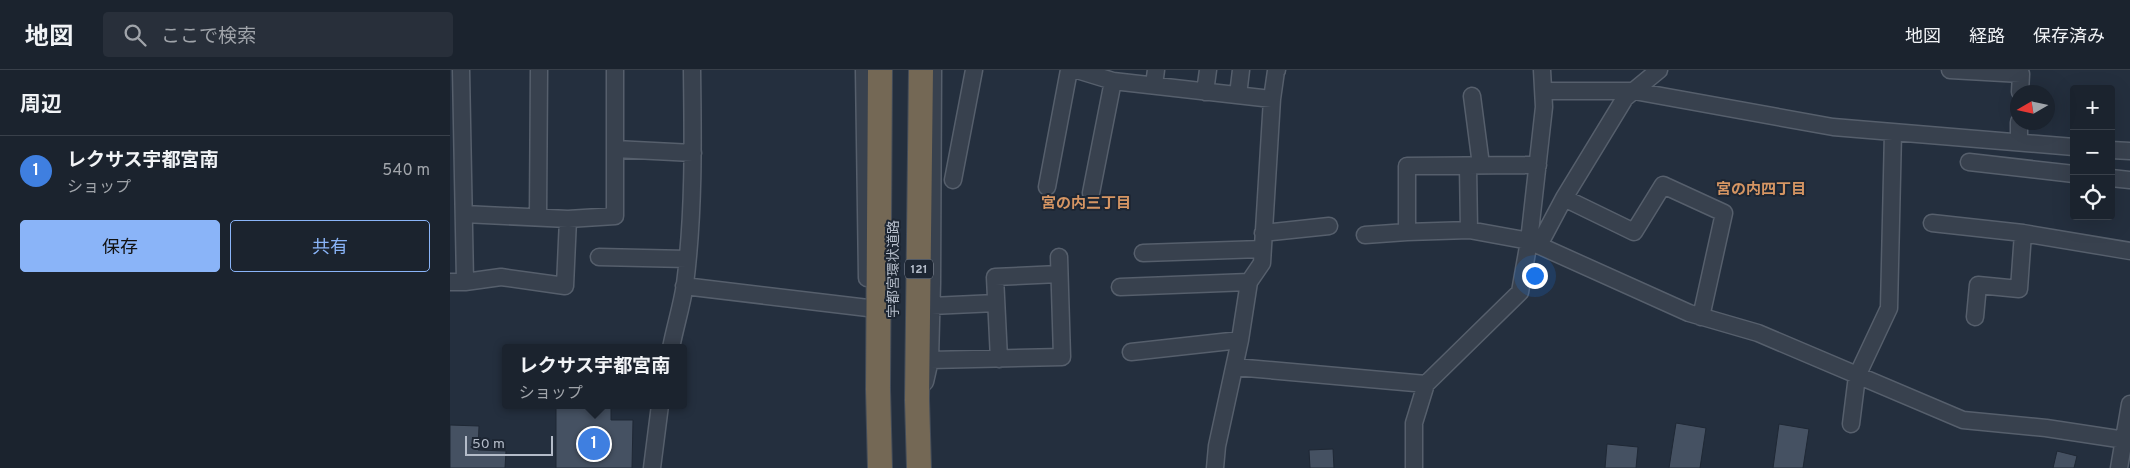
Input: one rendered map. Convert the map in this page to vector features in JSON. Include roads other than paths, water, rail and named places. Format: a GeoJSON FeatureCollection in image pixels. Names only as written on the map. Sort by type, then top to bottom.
{"type":"FeatureCollection","features":[{"type":"Feature","properties":{"kind":"highway"},"geometry":{"type":"LineString","coordinates":[[880,70],[878,389],[880,468]]}},
{"type":"Feature","properties":{"kind":"highway","name":"宇都宮環状道路"},"geometry":{"type":"LineString","coordinates":[[893,70],[894,468]]}},
{"type":"Feature","properties":{"kind":"highway","name":"宇都宮環状道路"},"geometry":{"type":"LineString","coordinates":[[907,468],[908,70]]}},
{"type":"Feature","properties":{"kind":"highway","name":"121"},"geometry":{"type":"LineString","coordinates":[[919,468],[917,400],[921,70]]}},
{"type":"Feature","properties":{"kind":"street"},"geometry":{"type":"LineString","coordinates":[[461,70],[464,214],[457,282],[501,277],[565,286],[568,219]]}},
{"type":"Feature","properties":{"kind":"street"},"geometry":{"type":"LineString","coordinates":[[538,217],[540,70]]}},
{"type":"Feature","properties":{"kind":"street"},"geometry":{"type":"LineString","coordinates":[[464,214],[568,219],[615,216],[615,70]]}},
{"type":"Feature","properties":{"kind":"street"},"geometry":{"type":"LineString","coordinates":[[672,344],[688,259],[693,153],[692,70]]}},
{"type":"Feature","properties":{"kind":"street"},"geometry":{"type":"LineString","coordinates":[[864,70],[868,358],[878,389]]}},
{"type":"Feature","properties":{"kind":"street"},"geometry":{"type":"LineString","coordinates":[[917,400],[927,376],[930,360],[933,70]]}},
{"type":"Feature","properties":{"kind":"street"},"geometry":{"type":"LineString","coordinates":[[953,180],[974,70]]}},
{"type":"Feature","properties":{"kind":"street"},"geometry":{"type":"LineString","coordinates":[[1047,186],[1069,70]]}},
{"type":"Feature","properties":{"kind":"street"},"geometry":{"type":"LineString","coordinates":[[1077,70],[1113,81],[1155,78],[1205,92],[1272,99]]}},
{"type":"Feature","properties":{"kind":"street"},"geometry":{"type":"LineString","coordinates":[[1205,92],[1208,70]]}},
{"type":"Feature","properties":{"kind":"street"},"geometry":{"type":"LineString","coordinates":[[1238,95],[1241,70]]}},
{"type":"Feature","properties":{"kind":"street"},"geometry":{"type":"LineString","coordinates":[[1215,468],[1217,446],[1240,340],[1248,282],[1262,263],[1272,99],[1277,70]]}},
{"type":"Feature","properties":{"kind":"street"},"geometry":{"type":"LineString","coordinates":[[1414,468],[1414,423],[1426,384],[1520,292],[1534,243],[1538,165],[1544,107],[1542,70]]}},
{"type":"Feature","properties":{"kind":"street"},"geometry":{"type":"LineString","coordinates":[[1534,243],[1626,98],[1659,70]]}},
{"type":"Feature","properties":{"kind":"street"},"geometry":{"type":"LineString","coordinates":[[1950,70],[2021,74],[2020,85]]}},
{"type":"Feature","properties":{"kind":"street"},"geometry":{"type":"LineString","coordinates":[[1091,193],[1113,81]]}},
{"type":"Feature","properties":{"kind":"street"},"geometry":{"type":"LineString","coordinates":[[1544,91],[1634,91],[1833,127],[2070,147]]}},
{"type":"Feature","properties":{"kind":"street"},"geometry":{"type":"LineString","coordinates":[[1469,230],[1475,165],[1472,96]]}},
{"type":"Feature","properties":{"kind":"street"},"geometry":{"type":"LineString","coordinates":[[2019,130],[2019,142]]}},
{"type":"Feature","properties":{"kind":"street"},"geometry":{"type":"LineString","coordinates":[[1851,424],[1858,376],[1889,308],[1893,132]]}},
{"type":"Feature","properties":{"kind":"street"},"geometry":{"type":"LineString","coordinates":[[615,149],[693,153]]}},
{"type":"Feature","properties":{"kind":"street"},"geometry":{"type":"LineString","coordinates":[[2115,150],[2130,151]]}},
{"type":"Feature","properties":{"kind":"street"},"geometry":{"type":"LineString","coordinates":[[1969,162],[2070,174]]}},
{"type":"Feature","properties":{"kind":"street"},"geometry":{"type":"LineString","coordinates":[[1407,232],[1407,166],[1538,165]]}},
{"type":"Feature","properties":{"kind":"street"},"geometry":{"type":"LineString","coordinates":[[2115,178],[2130,180]]}},
{"type":"Feature","properties":{"kind":"street"},"geometry":{"type":"LineString","coordinates":[[1564,198],[1634,232],[1663,185],[1724,213],[1702,317]]}},
{"type":"Feature","properties":{"kind":"street"},"geometry":{"type":"LineString","coordinates":[[1932,223],[2022,233],[2130,251]]}},
{"type":"Feature","properties":{"kind":"street"},"geometry":{"type":"LineString","coordinates":[[1143,252],[1263,241],[1328,226]]}},
{"type":"Feature","properties":{"kind":"street"},"geometry":{"type":"LineString","coordinates":[[1365,235],[1469,230],[1534,243],[1689,313],[1758,333],[1962,420],[2046,428],[2125,440]]}},
{"type":"Feature","properties":{"kind":"street"},"geometry":{"type":"LineString","coordinates":[[1975,317],[1978,285],[2019,289],[2022,233]]}},
{"type":"Feature","properties":{"kind":"street"},"geometry":{"type":"LineString","coordinates":[[599,257],[688,259]]}},
{"type":"Feature","properties":{"kind":"street"},"geometry":{"type":"LineString","coordinates":[[930,360],[1062,357],[1059,257]]}},
{"type":"Feature","properties":{"kind":"street"},"geometry":{"type":"LineString","coordinates":[[999,359],[995,277],[1059,274]]}},
{"type":"Feature","properties":{"kind":"street"},"geometry":{"type":"LineString","coordinates":[[1120,287],[1248,282]]}},
{"type":"Feature","properties":{"kind":"street"},"geometry":{"type":"LineString","coordinates":[[684,286],[868,308]]}},
{"type":"Feature","properties":{"kind":"street"},"geometry":{"type":"LineString","coordinates":[[931,306],[996,302]]}},
{"type":"Feature","properties":{"kind":"street"},"geometry":{"type":"LineString","coordinates":[[1131,352],[1240,340]]}},
{"type":"Feature","properties":{"kind":"street"},"geometry":{"type":"LineString","coordinates":[[1234,366],[1426,384]]}},
{"type":"Feature","properties":{"kind":"street"},"geometry":{"type":"LineString","coordinates":[[2119,468],[2130,404]]}},
{"type":"Feature","properties":{"kind":"street"},"geometry":{"type":"LineString","coordinates":[[652,468],[659,409]]}},
{"type":"Feature","properties":{"kind":"place","name":"レクサス宇都宮南"},"geometry":{"type":"Point","coordinates":[594,444]}},
{"type":"Feature","properties":{"kind":"district","name":"宮の内四丁目"},"geometry":{"type":"Point","coordinates":[1761,189]}},
{"type":"Feature","properties":{"kind":"district","name":"宮の内三丁目"},"geometry":{"type":"Point","coordinates":[1086,203]}}]}
